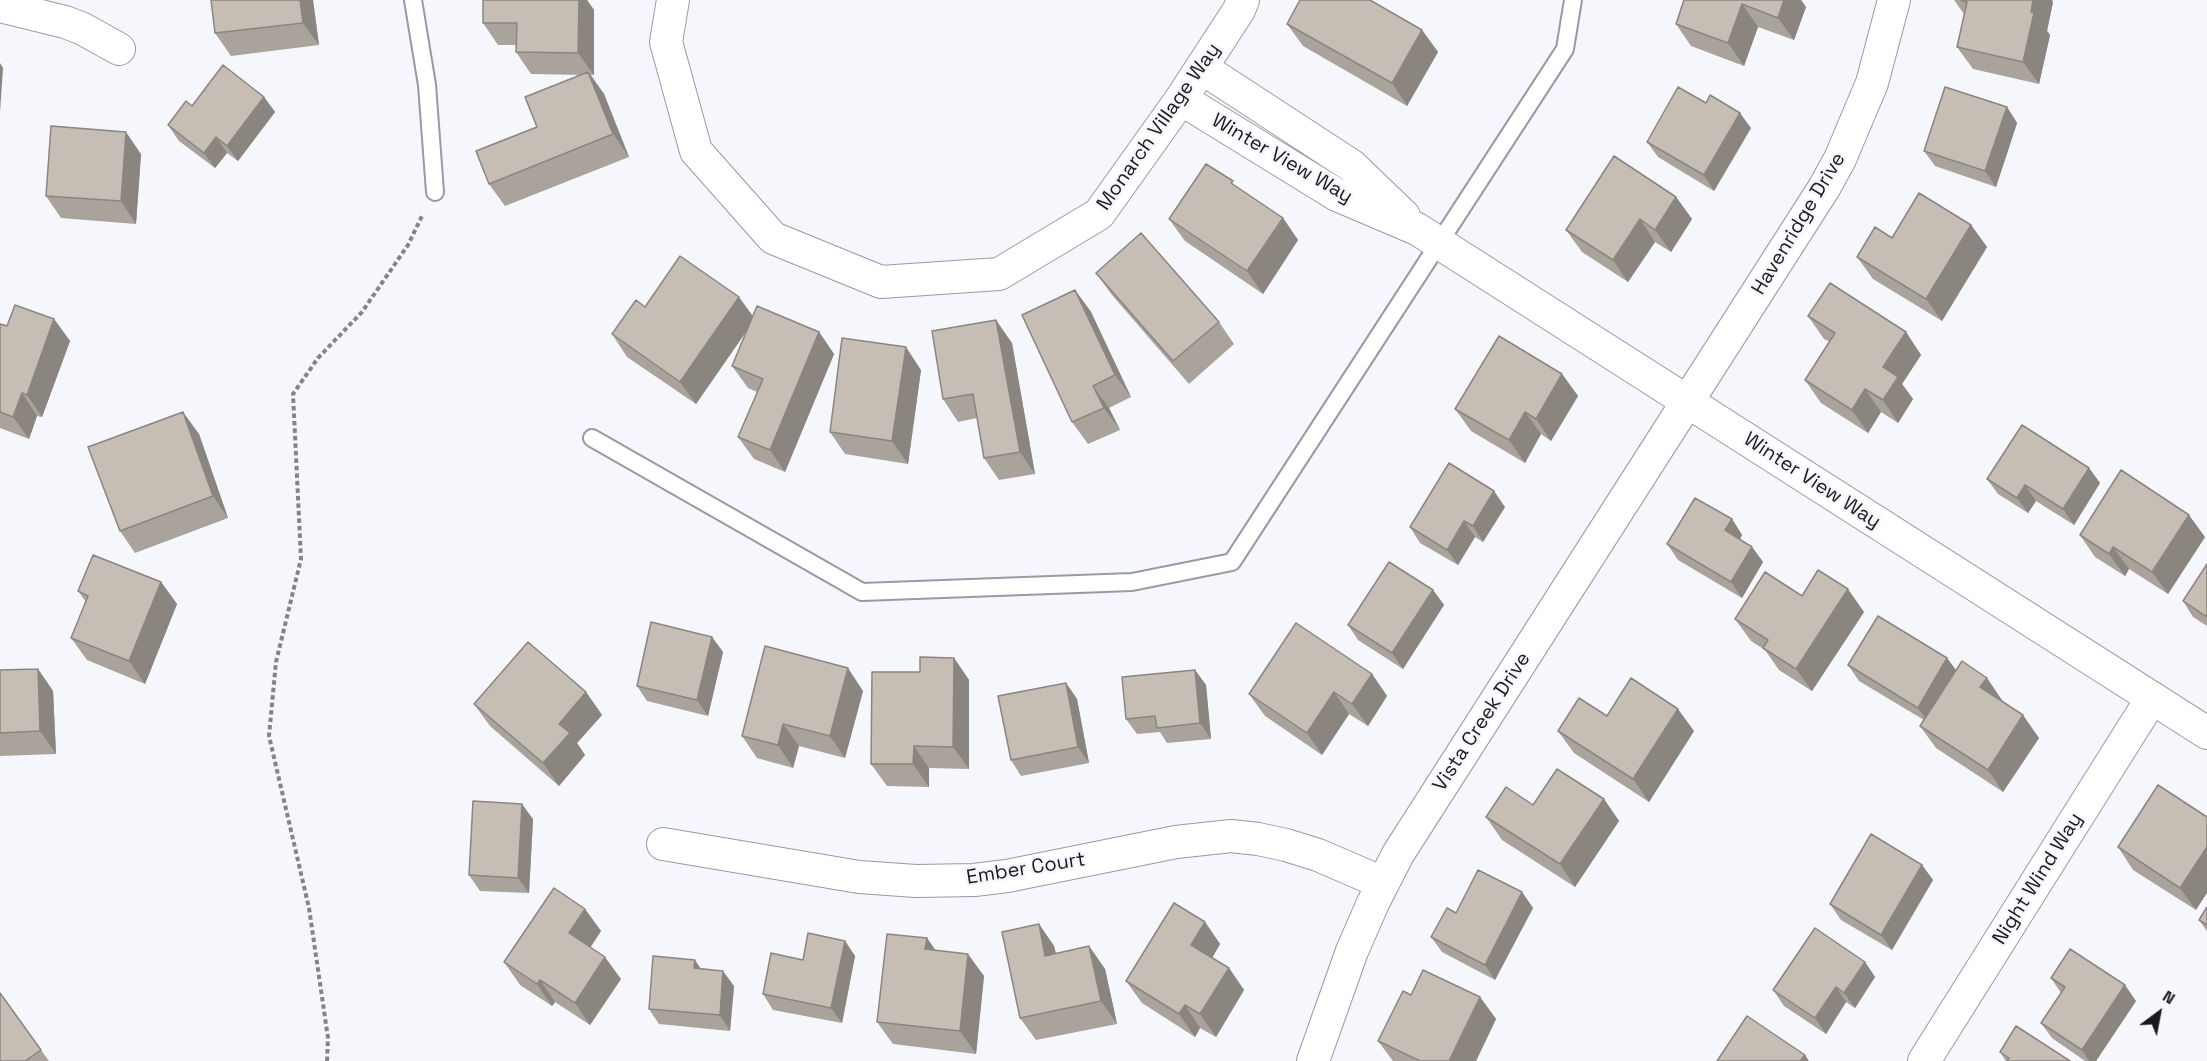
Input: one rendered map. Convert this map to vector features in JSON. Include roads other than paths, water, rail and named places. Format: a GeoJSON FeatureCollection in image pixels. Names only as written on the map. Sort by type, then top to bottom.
{"type":"FeatureCollection","features":[{"type":"Feature","properties":{"kind":"street","name":"Monarch Village Way"},"geometry":{"type":"LineString","coordinates":[[673,0],[666,42],[696,151],[773,238],[881,282],[999,274],[1099,214],[1202,68],[1243,0]]}},
{"type":"Feature","properties":{"kind":"street","name":"Havenridge Drive"},"geometry":{"type":"LineString","coordinates":[[1688,401],[1803,222],[1839,159],[1872,83],[1894,0]]}},
{"type":"Feature","properties":{"kind":"street"},"geometry":{"type":"LineString","coordinates":[[0,6],[65,22],[119,49]]}},
{"type":"Feature","properties":{"kind":"street","name":"Winter View Way"},"geometry":{"type":"LineString","coordinates":[[1202,68],[1352,166],[1428,236]]}},
{"type":"Feature","properties":{"kind":"street","name":"Winter View Way"},"geometry":{"type":"LineString","coordinates":[[1181,99],[1337,195],[1428,236],[2207,733]]}},
{"type":"Feature","properties":{"kind":"street","name":"Vista Creek Drive"},"geometry":{"type":"LineString","coordinates":[[1313,1061],[1352,951],[1398,854],[1688,401]]}},
{"type":"Feature","properties":{"kind":"street","name":"Night Wind Way"},"geometry":{"type":"LineString","coordinates":[[1924,1061],[2152,698]]}},
{"type":"Feature","properties":{"kind":"street","name":"Ember Court"},"geometry":{"type":"LineString","coordinates":[[663,844],[859,877],[916,881],[974,880],[1007,876],[1176,842],[1232,836],[1286,845],[1335,862],[1383,883]]}},
{"type":"Feature","properties":{"kind":"lane"},"geometry":{"type":"LineString","coordinates":[[412,0],[427,85],[435,192]]}},
{"type":"Feature","properties":{"kind":"lane"},"geometry":{"type":"LineString","coordinates":[[592,438],[862,592],[1132,582],[1233,562],[1428,236],[1565,48],[1573,0]]}}]}
